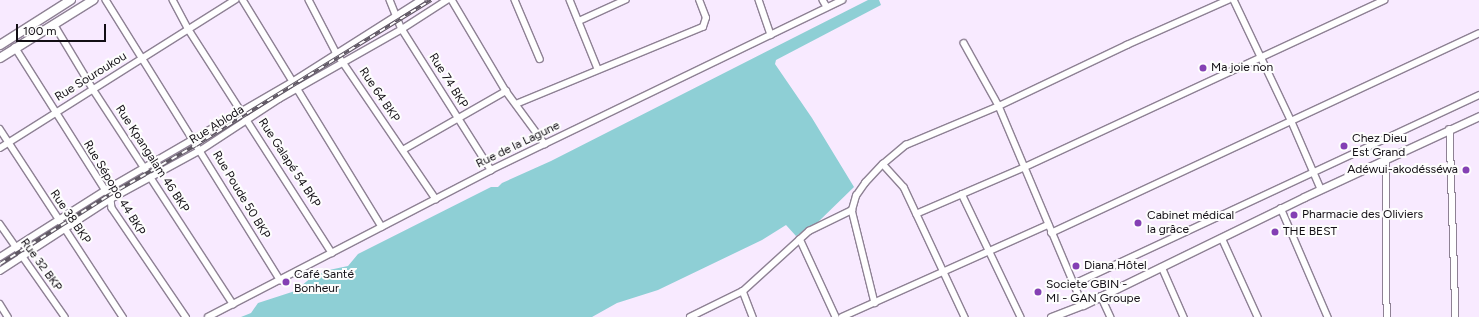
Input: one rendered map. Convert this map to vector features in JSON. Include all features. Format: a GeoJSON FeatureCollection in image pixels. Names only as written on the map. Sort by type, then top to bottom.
{"type":"FeatureCollection","features":[{"type":"Feature","properties":{"kind":"main road"},"geometry":{"type":"LineString","coordinates":[[0,45],[70,0]]}},
{"type":"Feature","properties":{"kind":"main road"},"geometry":{"type":"LineString","coordinates":[[0,58],[15,47],[93,0]]}},
{"type":"Feature","properties":{"kind":"street","name":"Rue Poude 50 BKP"},"geometry":{"type":"LineString","coordinates":[[106,0],[141,59],[192,141],[200,150],[280,280]]}},
{"type":"Feature","properties":{"kind":"street","name":"Rue Galapé 54 BKP"},"geometry":{"type":"LineString","coordinates":[[173,0],[189,30],[332,253]]}},
{"type":"Feature","properties":{"kind":"street","name":"Rue Souroukou"},"geometry":{"type":"LineString","coordinates":[[0,148],[235,0]]}},
{"type":"Feature","properties":{"kind":"street"},"geometry":{"type":"LineString","coordinates":[[243,0],[296,89],[382,226]]}},
{"type":"Feature","properties":{"kind":"street","name":"Rue 64 BKP"},"geometry":{"type":"LineString","coordinates":[[309,0],[336,52],[436,199]]}},
{"type":"Feature","properties":{"kind":"street","name":"Rue 74 BKP"},"geometry":{"type":"LineString","coordinates":[[390,0],[402,29],[491,170]]}},
{"type":"Feature","properties":{"kind":"street"},"geometry":{"type":"LineString","coordinates":[[0,258],[106,190],[292,82],[336,52],[397,17],[421,0]]}},
{"type":"Feature","properties":{"kind":"street","name":"Rue Abloda"},"geometry":{"type":"LineString","coordinates":[[0,271],[66,230],[111,199],[200,150],[296,89],[402,29],[447,0]]}},
{"type":"Feature","properties":{"kind":"street"},"geometry":{"type":"LineString","coordinates":[[452,0],[506,91],[545,144]]}},
{"type":"Feature","properties":{"kind":"street"},"geometry":{"type":"LineString","coordinates":[[515,0],[540,59]]}},
{"type":"Feature","properties":{"kind":"street"},"geometry":{"type":"LineString","coordinates":[[570,0],[598,69]]}},
{"type":"Feature","properties":{"kind":"street"},"geometry":{"type":"LineString","coordinates":[[579,21],[625,0]]}},
{"type":"Feature","properties":{"kind":"street"},"geometry":{"type":"LineString","coordinates":[[516,104],[703,27],[706,18],[699,0]]}},
{"type":"Feature","properties":{"kind":"street"},"geometry":{"type":"LineString","coordinates":[[759,0],[771,35]]}},
{"type":"Feature","properties":{"kind":"street"},"geometry":{"type":"LineString","coordinates":[[823,0],[827,7]]}},
{"type":"Feature","properties":{"kind":"street","name":"Rue de la Lagune"},"geometry":{"type":"LineString","coordinates":[[208,317],[491,170],[842,0]]}},
{"type":"Feature","properties":{"kind":"street"},"geometry":{"type":"LineString","coordinates":[[875,302],[852,210],[856,196],[883,164],[906,145],[999,106],[1127,44],[1228,0]]}},
{"type":"Feature","properties":{"kind":"street"},"geometry":{"type":"LineString","coordinates":[[1234,0],[1292,122],[1321,189]]}},
{"type":"Feature","properties":{"kind":"street"},"geometry":{"type":"LineString","coordinates":[[916,214],[1025,167],[1384,0]]}},
{"type":"Feature","properties":{"kind":"street","name":"Rue Kpangalam 46 BKP"},"geometry":{"type":"LineString","coordinates":[[54,24],[93,89],[152,177],[233,304]]}},
{"type":"Feature","properties":{"kind":"street"},"geometry":{"type":"LineString","coordinates":[[1051,233],[1292,122],[1479,33]]}},
{"type":"Feature","properties":{"kind":"street"},"geometry":{"type":"LineString","coordinates":[[964,43],[999,106],[1051,233],[1083,305]]}},
{"type":"Feature","properties":{"kind":"street","name":"Rue Sépopo 44 BKP"},"geometry":{"type":"LineString","coordinates":[[15,47],[55,113],[106,190],[111,199],[112,208],[169,295],[186,317]]}},
{"type":"Feature","properties":{"kind":"street"},"geometry":{"type":"LineString","coordinates":[[403,150],[459,120],[506,91]]}},
{"type":"Feature","properties":{"kind":"street"},"geometry":{"type":"LineString","coordinates":[[1074,284],[1313,171],[1479,95]]}},
{"type":"Feature","properties":{"kind":"street"},"geometry":{"type":"LineString","coordinates":[[1051,317],[1083,305],[1281,208],[1479,116]]}},
{"type":"Feature","properties":{"kind":"street","name":"Rue 38 BKP"},"geometry":{"type":"LineString","coordinates":[[0,129],[58,221],[66,230],[123,317]]}},
{"type":"Feature","properties":{"kind":"street"},"geometry":{"type":"LineString","coordinates":[[1450,130],[1456,317]]}},
{"type":"Feature","properties":{"kind":"street"},"geometry":{"type":"LineString","coordinates":[[1386,159],[1387,317]]}},
{"type":"Feature","properties":{"kind":"street"},"geometry":{"type":"LineString","coordinates":[[883,164],[900,181],[965,317]]}},
{"type":"Feature","properties":{"kind":"street"},"geometry":{"type":"LineString","coordinates":[[962,194],[1021,317]]}},
{"type":"Feature","properties":{"kind":"street"},"geometry":{"type":"LineString","coordinates":[[1281,208],[1328,317]]}},
{"type":"Feature","properties":{"kind":"street"},"geometry":{"type":"LineString","coordinates":[[690,317],[743,291],[800,239],[819,226],[852,210]]}},
{"type":"Feature","properties":{"kind":"street","name":"Rue 32 BKP"},"geometry":{"type":"LineString","coordinates":[[0,224],[22,258],[66,317]]}},
{"type":"Feature","properties":{"kind":"street"},"geometry":{"type":"LineString","coordinates":[[842,317],[1048,225]]}},
{"type":"Feature","properties":{"kind":"street"},"geometry":{"type":"LineString","coordinates":[[1222,238],[1258,317]]}},
{"type":"Feature","properties":{"kind":"street"},"geometry":{"type":"LineString","coordinates":[[800,239],[836,317]]}},
{"type":"Feature","properties":{"kind":"street"},"geometry":{"type":"LineString","coordinates":[[1162,267],[1184,317]]}},
{"type":"Feature","properties":{"kind":"street"},"geometry":{"type":"LineString","coordinates":[[743,291],[753,317]]}},
{"type":"Feature","properties":{"kind":"street"},"geometry":{"type":"LineString","coordinates":[[1101,296],[1111,317]]}},
{"type":"Feature","properties":{"kind":"street"},"geometry":{"type":"LineString","coordinates":[[0,304],[8,317]]}},
{"type":"Feature","properties":{"kind":"shaded area"},"geometry":{"type":"Polygon","coordinates":[[[868,0],[879,0],[881,5],[776,60],[775,64],[812,118],[854,187],[816,224],[796,236],[786,225],[762,240],[658,290],[617,303],[592,317],[241,317],[251,313],[258,303],[295,291],[312,277],[329,270],[348,266],[358,254],[491,187],[498,187],[502,183],[551,161],[868,0]]]}},
{"type":"Feature","properties":{"kind":"railway"},"geometry":{"type":"LineString","coordinates":[[0,264],[109,195],[196,145],[431,0]]}},
{"type":"Feature","properties":{"kind":"place","name":"Ma joie non"},"geometry":{"type":"Point","coordinates":[1203,68]}},
{"type":"Feature","properties":{"kind":"place","name":"Chez Dieu Est Grand"},"geometry":{"type":"Point","coordinates":[1344,146]}},
{"type":"Feature","properties":{"kind":"place","name":"Adéwui-akodésséwa"},"geometry":{"type":"Point","coordinates":[1466,170]}},
{"type":"Feature","properties":{"kind":"place","name":"Pharmacie des Oliviers"},"geometry":{"type":"Point","coordinates":[1294,215]}},
{"type":"Feature","properties":{"kind":"place","name":"Cabinet médical la grâce"},"geometry":{"type":"Point","coordinates":[1138,223]}},
{"type":"Feature","properties":{"kind":"place","name":"THE BEST"},"geometry":{"type":"Point","coordinates":[1275,232]}},
{"type":"Feature","properties":{"kind":"place","name":"Diana Hôtel"},"geometry":{"type":"Point","coordinates":[1076,266]}},
{"type":"Feature","properties":{"kind":"place","name":"Café Santé Bonheur"},"geometry":{"type":"Point","coordinates":[286,282]}},
{"type":"Feature","properties":{"kind":"place","name":"Societe GBIN - MI - GAN Groupe"},"geometry":{"type":"Point","coordinates":[1038,292]}}]}
